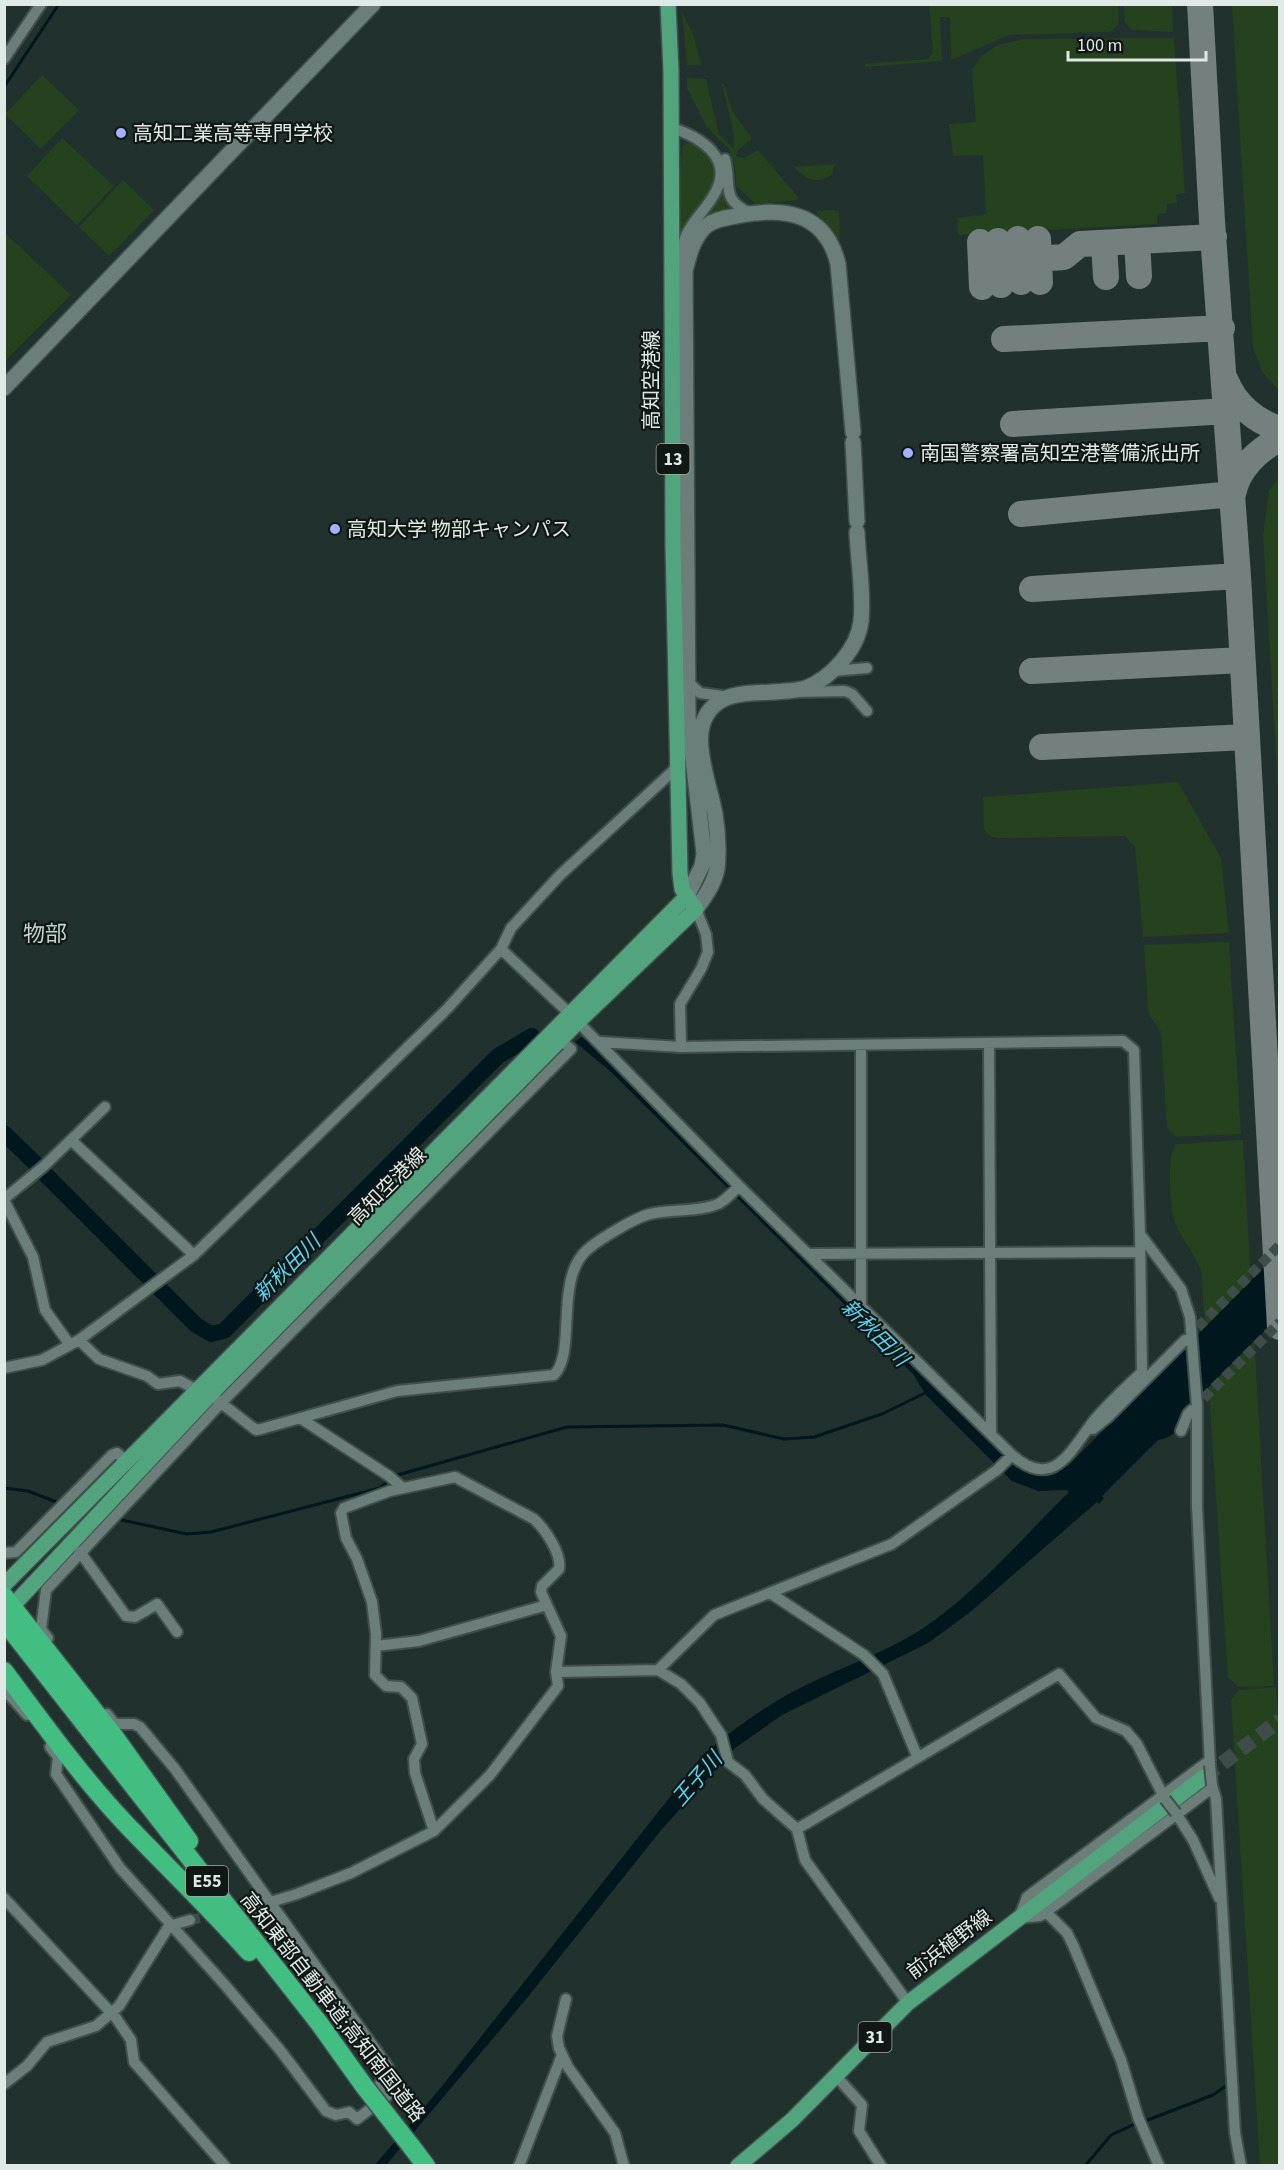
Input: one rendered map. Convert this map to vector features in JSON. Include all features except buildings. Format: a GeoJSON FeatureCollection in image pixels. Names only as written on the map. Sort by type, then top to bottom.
{"type":"FeatureCollection","features":[{"type":"Feature","properties":{"kind":"highway"},"geometry":{"type":"LineString","coordinates":[[6,1610],[64,1672],[114,1736],[169,1810],[210,1872],[294,1984],[319,2023]]}},
{"type":"Feature","properties":{"kind":"highway","name":"高知東部自動車道;高知南国道路"},"geometry":{"type":"LineString","coordinates":[[6,1610],[95,1738],[319,2023],[345,2061],[426,2166]]}},
{"type":"Feature","properties":{"kind":"highway"},"geometry":{"type":"LineString","coordinates":[[4,1671],[78,1769],[124,1822],[202,1900],[345,2061]]}},
{"type":"Feature","properties":{"kind":"main road","name":"高知空港線"},"geometry":{"type":"LineString","coordinates":[[6,1610],[574,1017],[692,903],[680,882],[673,578],[672,128],[668,4]]}},
{"type":"Feature","properties":{"kind":"main road","name":"高知空港線"},"geometry":{"type":"LineString","coordinates":[[4,1585],[127,1461],[209,1396],[560,1040],[574,1017]]}},
{"type":"Feature","properties":{"kind":"main road","name":"前浜植野線"},"geometry":{"type":"LineString","coordinates":[[738,2166],[837,2077],[908,2003],[1210,1775]]}},
{"type":"Feature","properties":{"kind":"street"},"geometry":{"type":"LineString","coordinates":[[4,59],[41,4]]}},
{"type":"Feature","properties":{"kind":"street"},"geometry":{"type":"LineString","coordinates":[[4,388],[374,4]]}},
{"type":"Feature","properties":{"kind":"street"},"geometry":{"type":"LineString","coordinates":[[672,128],[688,127],[706,136],[717,145],[727,167],[729,197],[739,207],[752,213]]}},
{"type":"Feature","properties":{"kind":"street"},"geometry":{"type":"LineString","coordinates":[[672,128],[703,141],[715,154],[720,170],[717,190],[696,217],[687,234],[682,255],[685,271],[688,716],[704,854],[692,903],[706,934],[708,951],[680,1004],[681,1047]]}},
{"type":"Feature","properties":{"kind":"street"},"geometry":{"type":"LineString","coordinates":[[685,271],[692,246],[705,228],[719,219],[752,213],[784,212],[800,216],[822,232],[834,248],[840,275],[853,437],[861,622],[849,651],[832,671],[818,683],[793,692]]}},
{"type":"Feature","properties":{"kind":"street"},"geometry":{"type":"LineString","coordinates":[[832,671],[867,668]]}},
{"type":"Feature","properties":{"kind":"street"},"geometry":{"type":"LineString","coordinates":[[687,681],[700,693],[730,697],[845,691],[852,694],[867,711]]}},
{"type":"Feature","properties":{"kind":"street"},"geometry":{"type":"LineString","coordinates":[[692,903],[712,884],[718,857],[718,833],[703,765],[701,731],[707,714],[730,697]]}},
{"type":"Feature","properties":{"kind":"street"},"geometry":{"type":"LineString","coordinates":[[4,1368],[42,1360],[74,1342],[194,1255],[447,1010],[501,950],[511,928],[560,875],[672,772],[679,762]]}},
{"type":"Feature","properties":{"kind":"street"},"geometry":{"type":"LineString","coordinates":[[501,950],[601,1042],[736,1189],[808,1254],[1011,1456],[1033,1468],[1050,1469],[1065,1460],[1095,1419],[1142,1372],[1134,1050],[1124,1041],[861,1047],[681,1047],[601,1042]]}},
{"type":"Feature","properties":{"kind":"street"},"geometry":{"type":"LineString","coordinates":[[988,1043],[991,1434]]}},
{"type":"Feature","properties":{"kind":"street"},"geometry":{"type":"LineString","coordinates":[[861,1047],[861,1306]]}},
{"type":"Feature","properties":{"kind":"street"},"geometry":{"type":"LineString","coordinates":[[105,1107],[4,1200],[32,1254],[45,1310],[74,1342],[99,1359],[147,1376],[158,1384],[180,1381],[209,1396],[256,1430],[349,1403],[398,1392],[554,1375],[558,1370],[565,1348],[567,1308],[574,1268],[587,1250],[648,1214],[718,1204],[736,1189]]}},
{"type":"Feature","properties":{"kind":"street"},"geometry":{"type":"LineString","coordinates":[[71,1140],[194,1255]]}},
{"type":"Feature","properties":{"kind":"street"},"geometry":{"type":"LineString","coordinates":[[1140,1234],[1181,1288],[1191,1317],[1197,1406],[1197,1506],[1210,1775],[1216,1799],[1232,2100],[1241,2166]]}},
{"type":"Feature","properties":{"kind":"street"},"geometry":{"type":"LineString","coordinates":[[808,1254],[1140,1252]]}},
{"type":"Feature","properties":{"kind":"street"},"geometry":{"type":"LineString","coordinates":[[1085,1434],[1108,1417],[1185,1340]]}},
{"type":"Feature","properties":{"kind":"street"},"geometry":{"type":"LineString","coordinates":[[4,1689],[58,1756],[56,1774],[120,1868],[266,2034],[326,2111],[336,2115],[349,2112],[357,2119],[387,2096],[380,2084],[388,2067],[175,1770],[134,1724],[115,1724],[41,1629],[46,1590],[209,1396]]}},
{"type":"Feature","properties":{"kind":"street"},"geometry":{"type":"LineString","coordinates":[[1182,1431],[1192,1410]]}},
{"type":"Feature","properties":{"kind":"street"},"geometry":{"type":"LineString","coordinates":[[300,1419],[389,1476],[403,1488]]}},
{"type":"Feature","properties":{"kind":"street"},"geometry":{"type":"LineString","coordinates":[[4,1553],[16,1552],[112,1455],[117,1453],[127,1461]]}},
{"type":"Feature","properties":{"kind":"street"},"geometry":{"type":"LineString","coordinates":[[658,1670],[708,1620],[892,1544],[997,1470],[1011,1456]]}},
{"type":"Feature","properties":{"kind":"street"},"geometry":{"type":"LineString","coordinates":[[251,1908],[351,1872],[434,1831],[490,1775],[558,1686],[556,1672],[561,1636],[541,1589],[560,1566],[544,1530],[534,1519],[455,1477],[403,1488],[344,1508],[341,1513],[346,1539],[357,1559],[372,1602],[376,1646],[375,1675],[386,1686],[401,1687],[412,1698],[422,1744],[414,1759],[415,1773],[434,1831]]}},
{"type":"Feature","properties":{"kind":"street"},"geometry":{"type":"LineString","coordinates":[[80,1552],[126,1616],[135,1617],[157,1604],[177,1632]]}},
{"type":"Feature","properties":{"kind":"street"},"geometry":{"type":"LineString","coordinates":[[770,1593],[864,1655],[883,1674],[917,1756]]}},
{"type":"Feature","properties":{"kind":"street"},"geometry":{"type":"LineString","coordinates":[[376,1646],[419,1641],[547,1605]]}},
{"type":"Feature","properties":{"kind":"street"},"geometry":{"type":"LineString","coordinates":[[556,1672],[658,1670],[681,1684],[700,1703],[721,1736],[728,1762],[746,1775],[763,1799],[798,1829],[805,1860],[908,2003]]}},
{"type":"Feature","properties":{"kind":"street"},"geometry":{"type":"LineString","coordinates":[[798,1829],[917,1756],[1059,1674],[1096,1718],[1126,1731],[1137,1744],[1164,1798],[1193,1840],[1222,1903]]}},
{"type":"Feature","properties":{"kind":"street"},"geometry":{"type":"LineString","coordinates":[[1210,1775],[1177,1814],[1040,1916],[1019,1918],[1027,1897],[1164,1798],[1210,1775]]}},
{"type":"Feature","properties":{"kind":"street"},"geometry":{"type":"LineString","coordinates":[[4,1898],[111,2013],[131,2040],[134,2062],[225,2166]]}},
{"type":"Feature","properties":{"kind":"street"},"geometry":{"type":"LineString","coordinates":[[1046,1912],[1066,1933],[1072,1945],[1121,2060],[1138,2117],[1159,2166]]}},
{"type":"Feature","properties":{"kind":"street"},"geometry":{"type":"LineString","coordinates":[[4,2084],[27,2066],[47,2042],[91,2029],[119,2006],[170,1926],[190,1920]]}},
{"type":"Feature","properties":{"kind":"street"},"geometry":{"type":"LineString","coordinates":[[566,1999],[557,2036],[562,2055],[615,2133],[624,2166]]}},
{"type":"Feature","properties":{"kind":"street"},"geometry":{"type":"LineString","coordinates":[[519,2166],[562,2055]]}},
{"type":"Feature","properties":{"kind":"street"},"geometry":{"type":"LineString","coordinates":[[837,2077],[862,2105],[859,2131],[880,2166]]}},
{"type":"Feature","properties":{"kind":"green space"},"geometry":{"type":"Polygon","coordinates":[[[929,5],[1118,5],[1119,17],[1116,27],[1108,32],[1009,35],[951,60],[950,17],[940,17],[942,61],[865,67],[865,64],[927,59],[933,53],[929,5]]]}},
{"type":"Feature","properties":{"kind":"green space"},"geometry":{"type":"Polygon","coordinates":[[[1124,5],[1172,5],[1173,32],[1131,30],[1125,22],[1124,5]]]}},
{"type":"Feature","properties":{"kind":"green space"},"geometry":{"type":"Polygon","coordinates":[[[1232,5],[1279,5],[1279,390],[1263,373],[1253,348],[1232,5]]]}},
{"type":"Feature","properties":{"kind":"green space"},"geometry":{"type":"Polygon","coordinates":[[[682,12],[693,34],[701,65],[687,65],[682,12]]]}},
{"type":"Feature","properties":{"kind":"green space"},"geometry":{"type":"Polygon","coordinates":[[[1174,38],[1185,193],[1176,194],[1177,203],[1167,204],[1167,213],[1157,214],[1157,224],[958,235],[957,218],[986,214],[983,155],[953,156],[949,124],[976,122],[972,70],[981,56],[998,45],[1023,39],[1174,38]]]}},
{"type":"Feature","properties":{"kind":"green space"},"geometry":{"type":"Polygon","coordinates":[[[42,75],[79,110],[41,149],[5,114],[42,75]]]}},
{"type":"Feature","properties":{"kind":"green space"},"geometry":{"type":"Polygon","coordinates":[[[687,78],[706,79],[719,134],[734,149],[734,135],[722,84],[724,84],[732,110],[752,139],[738,150],[736,156],[743,158],[758,150],[798,197],[797,200],[756,204],[736,186],[735,167],[729,149],[706,126],[687,88],[687,78]]]}},
{"type":"Feature","properties":{"kind":"green space"},"geometry":{"type":"Polygon","coordinates":[[[62,138],[114,186],[77,225],[27,176],[62,138]]]}},
{"type":"Feature","properties":{"kind":"green space"},"geometry":{"type":"Polygon","coordinates":[[[686,143],[700,149],[716,169],[709,195],[688,223],[678,613],[678,217],[682,147],[686,143]]]}},
{"type":"Feature","properties":{"kind":"green space"},"geometry":{"type":"Polygon","coordinates":[[[835,164],[832,175],[821,180],[802,175],[794,167],[835,164]]]}},
{"type":"Feature","properties":{"kind":"green space"},"geometry":{"type":"Polygon","coordinates":[[[724,174],[726,198],[735,212],[703,225],[699,219],[724,174]]]}},
{"type":"Feature","properties":{"kind":"green space"},"geometry":{"type":"Polygon","coordinates":[[[123,180],[154,210],[109,256],[79,227],[123,180]]]}},
{"type":"Feature","properties":{"kind":"green space"},"geometry":{"type":"Polygon","coordinates":[[[837,210],[839,213],[840,240],[815,211],[837,210]]]}},
{"type":"Feature","properties":{"kind":"green space"},"geometry":{"type":"Polygon","coordinates":[[[4,232],[71,295],[5,361],[4,361],[4,232]]]}},
{"type":"Feature","properties":{"kind":"green space"},"geometry":{"type":"Polygon","coordinates":[[[1279,477],[1279,807],[1263,535],[1269,491],[1279,477]]]}},
{"type":"Feature","properties":{"kind":"green space"},"geometry":{"type":"Polygon","coordinates":[[[1178,782],[1221,858],[1229,933],[1143,937],[1135,847],[1125,836],[999,838],[992,837],[984,830],[983,797],[1178,782]]]}},
{"type":"Feature","properties":{"kind":"green space"},"geometry":{"type":"Polygon","coordinates":[[[1229,942],[1241,1134],[1176,1137],[1167,1128],[1161,1032],[1148,1009],[1144,945],[1229,942]]]}},
{"type":"Feature","properties":{"kind":"green space"},"geometry":{"type":"Polygon","coordinates":[[[1243,1140],[1274,1686],[1238,1687],[1228,1677],[1201,1270],[1176,1225],[1170,1169],[1173,1149],[1177,1144],[1243,1140]]]}},
{"type":"Feature","properties":{"kind":"green space"},"geometry":{"type":"Polygon","coordinates":[[[1276,1687],[1280,1742],[1280,2165],[1260,2166],[1231,1700],[1239,1690],[1276,1687]]]}},
{"type":"Feature","properties":{"kind":"water","name":"王子川"},"geometry":{"type":"Polygon","coordinates":[[[581,1037],[591,1043],[907,1356],[1040,1474],[1051,1473],[1068,1466],[1279,1252],[1279,1316],[1187,1409],[1183,1421],[1173,1434],[1158,1440],[1102,1496],[1104,1498],[1099,1504],[1097,1502],[969,1613],[928,1643],[782,1715],[735,1748],[662,1829],[527,1998],[386,2165],[374,2166],[439,2090],[703,1755],[736,1728],[784,1697],[811,1682],[904,1640],[940,1616],[979,1583],[1069,1492],[1067,1490],[1038,1491],[1012,1481],[926,1395],[913,1374],[862,1322],[610,1071],[575,1042],[581,1037]]]}},
{"type":"Feature","properties":{"kind":"waterway"},"geometry":{"type":"LineString","coordinates":[[4,87],[59,4]]}},
{"type":"Feature","properties":{"kind":"waterway","name":"新秋田川"},"geometry":{"type":"LineString","coordinates":[[42,1171],[196,1325],[211,1334],[224,1331],[498,1056],[532,1036]]}},
{"type":"Feature","properties":{"kind":"waterway","name":"新秋田川"},"geometry":{"type":"LineString","coordinates":[[4,1133],[39,1167]]}},
{"type":"Feature","properties":{"kind":"waterway"},"geometry":{"type":"LineString","coordinates":[[394,1476],[567,1427],[723,1425],[784,1439],[814,1437],[882,1414],[927,1392]]}},
{"type":"Feature","properties":{"kind":"waterway"},"geometry":{"type":"LineString","coordinates":[[117,1519],[187,1534],[211,1532],[380,1488],[388,1481]]}},
{"type":"Feature","properties":{"kind":"waterway"},"geometry":{"type":"LineString","coordinates":[[4,1488],[28,1491],[59,1503]]}},
{"type":"Feature","properties":{"kind":"waterway"},"geometry":{"type":"LineString","coordinates":[[1145,2121],[1213,2095],[1226,2086]]}},
{"type":"Feature","properties":{"kind":"waterway"},"geometry":{"type":"LineString","coordinates":[[1085,2166],[1111,2135],[1137,2123]]}},
{"type":"Feature","properties":{"kind":"taxiway"},"geometry":{"type":"LineString","coordinates":[[1200,4],[1212,221],[1238,576],[1280,1327]]}},
{"type":"Feature","properties":{"kind":"taxiway"},"geometry":{"type":"LineString","coordinates":[[981,263],[1064,257],[1080,244],[1214,237]]}},
{"type":"Feature","properties":{"kind":"taxiway"},"geometry":{"type":"LineString","coordinates":[[1018,239],[1021,282]]}},
{"type":"Feature","properties":{"kind":"taxiway"},"geometry":{"type":"LineString","coordinates":[[1038,239],[1040,282]]}},
{"type":"Feature","properties":{"kind":"taxiway"},"geometry":{"type":"LineString","coordinates":[[998,241],[1001,285]]}},
{"type":"Feature","properties":{"kind":"taxiway"},"geometry":{"type":"LineString","coordinates":[[1137,241],[1139,276]]}},
{"type":"Feature","properties":{"kind":"taxiway"},"geometry":{"type":"LineString","coordinates":[[980,242],[982,287]]}},
{"type":"Feature","properties":{"kind":"taxiway"},"geometry":{"type":"LineString","coordinates":[[1104,243],[1106,277]]}},
{"type":"Feature","properties":{"kind":"taxiway"},"geometry":{"type":"LineString","coordinates":[[1004,339],[1222,328]]}},
{"type":"Feature","properties":{"kind":"taxiway"},"geometry":{"type":"LineString","coordinates":[[1226,381],[1235,397],[1247,411],[1263,422],[1280,429]]}},
{"type":"Feature","properties":{"kind":"taxiway"},"geometry":{"type":"LineString","coordinates":[[1013,424],[1228,411]]}},
{"type":"Feature","properties":{"kind":"taxiway"},"geometry":{"type":"LineString","coordinates":[[1021,514],[1233,494],[1239,476],[1250,461],[1280,439]]}},
{"type":"Feature","properties":{"kind":"taxiway"},"geometry":{"type":"LineString","coordinates":[[1032,589],[1238,576]]}},
{"type":"Feature","properties":{"kind":"taxiway"},"geometry":{"type":"LineString","coordinates":[[1032,671],[1242,660]]}},
{"type":"Feature","properties":{"kind":"taxiway"},"geometry":{"type":"LineString","coordinates":[[1042,747],[1246,737]]}},
{"type":"Feature","properties":{"kind":"tunnel"},"geometry":{"type":"LineString","coordinates":[[1187,1338],[1280,1245]]}},
{"type":"Feature","properties":{"kind":"tunnel"},"geometry":{"type":"LineString","coordinates":[[1193,1409],[1280,1322]]}},
{"type":"Feature","properties":{"kind":"tunnel"},"geometry":{"type":"LineString","coordinates":[[1204,1777],[1280,1720]]}},
{"type":"Feature","properties":{"kind":"tunnel"},"geometry":{"type":"LineString","coordinates":[[190,1920],[251,1908]]}},
{"type":"Feature","properties":{"kind":"place","name":"高知工業高等専門学校"},"geometry":{"type":"Point","coordinates":[121,133]}},
{"type":"Feature","properties":{"kind":"place","name":"南国警察署高知空港警備派出所"},"geometry":{"type":"Point","coordinates":[908,453]}},
{"type":"Feature","properties":{"kind":"place","name":"高知大学 物部キャンパス"},"geometry":{"type":"Point","coordinates":[335,529]}},
{"type":"Feature","properties":{"kind":"district","name":"物部"},"geometry":{"type":"Point","coordinates":[45,933]}}]}
